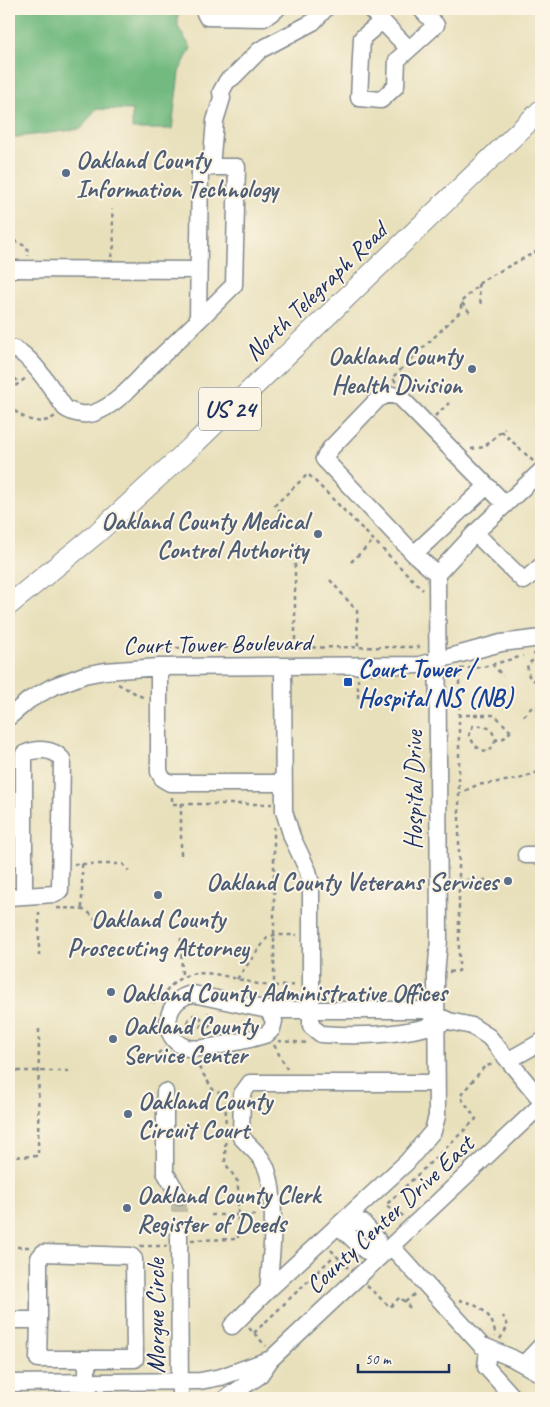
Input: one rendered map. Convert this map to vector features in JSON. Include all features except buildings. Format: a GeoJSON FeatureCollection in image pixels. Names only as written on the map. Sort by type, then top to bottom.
{"type":"FeatureCollection","features":[{"type":"Feature","properties":{"kind":"main road","name":"North Telegraph Road"},"geometry":{"type":"LineString","coordinates":[[9,605],[96,534],[190,448],[541,110]]}},
{"type":"Feature","properties":{"kind":"street"},"geometry":{"type":"LineString","coordinates":[[203,9],[207,17],[264,18],[277,9]]}},
{"type":"Feature","properties":{"kind":"street"},"geometry":{"type":"LineString","coordinates":[[211,167],[214,127],[222,98],[228,95],[234,84],[233,77],[260,50],[313,22],[325,9]]}},
{"type":"Feature","properties":{"kind":"street"},"geometry":{"type":"LineString","coordinates":[[370,9],[408,49]]}},
{"type":"Feature","properties":{"kind":"street"},"geometry":{"type":"LineString","coordinates":[[382,21],[362,38],[359,98],[381,100],[396,86],[397,60],[436,25],[421,9]]}},
{"type":"Feature","properties":{"kind":"street"},"geometry":{"type":"LineString","coordinates":[[9,348],[14,348],[28,359],[65,408],[72,413],[92,413],[115,401],[198,321],[234,285],[236,167],[200,166],[198,321]]}},
{"type":"Feature","properties":{"kind":"street"},"geometry":{"type":"LineString","coordinates":[[9,269],[198,270]]}},
{"type":"Feature","properties":{"kind":"street"},"geometry":{"type":"LineString","coordinates":[[505,504],[400,397],[388,394],[378,399],[330,449],[324,459],[414,554],[437,574],[505,504],[538,467]]}},
{"type":"Feature","properties":{"kind":"street"},"geometry":{"type":"LineString","coordinates":[[414,554],[487,486]]}},
{"type":"Feature","properties":{"kind":"street"},"geometry":{"type":"LineString","coordinates":[[475,533],[524,581],[541,566]]}},
{"type":"Feature","properties":{"kind":"street","name":"Hospital Drive"},"geometry":{"type":"LineString","coordinates":[[232,1326],[321,1240],[346,1220],[406,1162],[433,1131],[437,1116],[436,1083],[440,1020],[436,975],[439,940],[437,574]]}},
{"type":"Feature","properties":{"kind":"street"},"geometry":{"type":"LineString","coordinates":[[438,660],[501,643],[541,638]]}},
{"type":"Feature","properties":{"kind":"street","name":"Court Tower Boulevard"},"geometry":{"type":"LineString","coordinates":[[9,717],[40,693],[71,679],[154,661],[283,666],[358,666],[420,665],[438,660]]}},
{"type":"Feature","properties":{"kind":"street"},"geometry":{"type":"LineString","coordinates":[[154,661],[159,772],[163,779],[170,783],[283,783]]}},
{"type":"Feature","properties":{"kind":"street"},"geometry":{"type":"LineString","coordinates":[[283,666],[283,783],[286,820],[310,877],[311,1018],[317,1032],[325,1034],[393,1034],[440,1020]]}},
{"type":"Feature","properties":{"kind":"street"},"geometry":{"type":"LineString","coordinates":[[32,750],[50,751],[58,754],[62,759],[60,890],[56,894],[22,900],[24,754],[32,750]]}},
{"type":"Feature","properties":{"kind":"street"},"geometry":{"type":"LineString","coordinates":[[268,1010],[274,1021],[272,1029],[267,1034],[200,1048],[181,1045],[172,1037],[168,1027],[168,1016],[173,1005],[189,994],[202,995],[311,1018],[425,1010],[440,1020],[466,1024],[495,1041],[541,1100]]}},
{"type":"Feature","properties":{"kind":"street"},"geometry":{"type":"LineString","coordinates":[[509,1060],[541,1042]]}},
{"type":"Feature","properties":{"kind":"street"},"geometry":{"type":"LineString","coordinates":[[268,1290],[272,1253],[270,1186],[264,1161],[241,1137],[242,1094],[250,1083],[436,1083]]}},
{"type":"Feature","properties":{"kind":"street"},"geometry":{"type":"LineString","coordinates":[[165,1092],[165,1172],[179,1196]]}},
{"type":"Feature","properties":{"kind":"street","name":"County Center Drive East"},"geometry":{"type":"LineString","coordinates":[[226,1398],[259,1376],[271,1359],[382,1250],[541,1105]]}},
{"type":"Feature","properties":{"kind":"street"},"geometry":{"type":"LineString","coordinates":[[346,1220],[362,1222],[377,1239],[382,1250],[481,1345],[493,1346],[541,1374]]}},
{"type":"Feature","properties":{"kind":"street","name":"Morgue Circle"},"geometry":{"type":"LineString","coordinates":[[179,1238],[180,1390]]}},
{"type":"Feature","properties":{"kind":"street"},"geometry":{"type":"LineString","coordinates":[[43,1253],[131,1256],[134,1259],[135,1359],[38,1359],[38,1320],[39,1258],[43,1253]]}},
{"type":"Feature","properties":{"kind":"street"},"geometry":{"type":"LineString","coordinates":[[9,1320],[38,1320]]}},
{"type":"Feature","properties":{"kind":"street"},"geometry":{"type":"LineString","coordinates":[[493,1346],[486,1367],[514,1398]]}},
{"type":"Feature","properties":{"kind":"street"},"geometry":{"type":"LineString","coordinates":[[524,1364],[541,1346]]}},
{"type":"Feature","properties":{"kind":"street"},"geometry":{"type":"LineString","coordinates":[[87,1391],[88,1359]]}},
{"type":"Feature","properties":{"kind":"street","name":"County Center Drive East"},"geometry":{"type":"LineString","coordinates":[[9,1383],[87,1391],[180,1390],[271,1359]]}},
{"type":"Feature","properties":{"kind":"path"},"geometry":{"type":"LineString","coordinates":[[9,206],[16,200]]}},
{"type":"Feature","properties":{"kind":"path"},"geometry":{"type":"LineString","coordinates":[[106,260],[111,258],[114,246],[112,209]]}},
{"type":"Feature","properties":{"kind":"path"},"geometry":{"type":"LineString","coordinates":[[9,234],[17,243],[27,246],[28,260]]}},
{"type":"Feature","properties":{"kind":"path"},"geometry":{"type":"LineString","coordinates":[[398,385],[392,378],[461,311],[461,302],[478,284],[541,249]]}},
{"type":"Feature","properties":{"kind":"path"},"geometry":{"type":"LineString","coordinates":[[478,284],[481,305]]}},
{"type":"Feature","properties":{"kind":"path"},"geometry":{"type":"LineString","coordinates":[[461,302],[471,314]]}},
{"type":"Feature","properties":{"kind":"path"},"geometry":{"type":"LineString","coordinates":[[9,391],[36,370]]}},
{"type":"Feature","properties":{"kind":"path"},"geometry":{"type":"LineString","coordinates":[[9,372],[19,383]]}},
{"type":"Feature","properties":{"kind":"path"},"geometry":{"type":"LineString","coordinates":[[537,386],[539,388],[541,385]]}},
{"type":"Feature","properties":{"kind":"path"},"geometry":{"type":"LineString","coordinates":[[432,419],[449,403]]}},
{"type":"Feature","properties":{"kind":"path"},"geometry":{"type":"LineString","coordinates":[[9,405],[26,418],[40,422],[48,421],[65,408]]}},
{"type":"Feature","properties":{"kind":"path"},"geometry":{"type":"LineString","coordinates":[[463,450],[484,446],[505,428]]}},
{"type":"Feature","properties":{"kind":"path"},"geometry":{"type":"LineString","coordinates":[[502,431],[538,467]]}},
{"type":"Feature","properties":{"kind":"path"},"geometry":{"type":"LineString","coordinates":[[281,512],[275,505],[308,474],[428,594]]}},
{"type":"Feature","properties":{"kind":"path"},"geometry":{"type":"LineString","coordinates":[[351,562],[374,540]]}},
{"type":"Feature","properties":{"kind":"path"},"geometry":{"type":"LineString","coordinates":[[295,648],[295,546],[298,543]]}},
{"type":"Feature","properties":{"kind":"path"},"geometry":{"type":"LineString","coordinates":[[330,580],[357,611],[358,698]]}},
{"type":"Feature","properties":{"kind":"path"},"geometry":{"type":"LineString","coordinates":[[154,661],[164,648],[429,647]]}},
{"type":"Feature","properties":{"kind":"path"},"geometry":{"type":"LineString","coordinates":[[458,669],[472,669],[522,656],[541,654]]}},
{"type":"Feature","properties":{"kind":"path"},"geometry":{"type":"LineString","coordinates":[[541,660],[532,661],[527,665],[529,676],[541,686]]}},
{"type":"Feature","properties":{"kind":"path"},"geometry":{"type":"LineString","coordinates":[[445,976],[448,972],[459,971],[458,664]]}},
{"type":"Feature","properties":{"kind":"path"},"geometry":{"type":"LineString","coordinates":[[492,664],[503,676]]}},
{"type":"Feature","properties":{"kind":"path"},"geometry":{"type":"LineString","coordinates":[[114,683],[151,702]]}},
{"type":"Feature","properties":{"kind":"path"},"geometry":{"type":"LineString","coordinates":[[524,716],[531,708],[541,707]]}},
{"type":"Feature","properties":{"kind":"path"},"geometry":{"type":"LineString","coordinates":[[458,715],[495,715],[512,733],[496,740],[487,752],[475,746],[470,735],[474,726],[483,726],[494,732],[496,740]]}},
{"type":"Feature","properties":{"kind":"path"},"geometry":{"type":"LineString","coordinates":[[458,794],[477,786],[519,779],[541,771]]}},
{"type":"Feature","properties":{"kind":"path"},"geometry":{"type":"LineString","coordinates":[[172,791],[172,804],[274,804],[274,813]]}},
{"type":"Feature","properties":{"kind":"path"},"geometry":{"type":"LineString","coordinates":[[181,804],[181,855]]}},
{"type":"Feature","properties":{"kind":"path"},"geometry":{"type":"LineString","coordinates":[[274,822],[274,986]]}},
{"type":"Feature","properties":{"kind":"path"},"geometry":{"type":"LineString","coordinates":[[60,864],[123,864],[129,871]]}},
{"type":"Feature","properties":{"kind":"path"},"geometry":{"type":"LineString","coordinates":[[82,864],[82,909]]}},
{"type":"Feature","properties":{"kind":"path"},"geometry":{"type":"LineString","coordinates":[[458,880],[490,880]]}},
{"type":"Feature","properties":{"kind":"path"},"geometry":{"type":"LineString","coordinates":[[22,900],[40,908],[39,956]]}},
{"type":"Feature","properties":{"kind":"path"},"geometry":{"type":"LineString","coordinates":[[48,908],[82,909],[91,912],[98,923]]}},
{"type":"Feature","properties":{"kind":"path"},"geometry":{"type":"LineString","coordinates":[[238,979],[267,938],[274,935],[311,934]]}},
{"type":"Feature","properties":{"kind":"path"},"geometry":{"type":"LineString","coordinates":[[181,938],[182,977]]}},
{"type":"Feature","properties":{"kind":"path"},"geometry":{"type":"LineString","coordinates":[[158,1011],[158,1003],[171,984],[182,977],[208,972],[260,985],[311,985]]}},
{"type":"Feature","properties":{"kind":"path"},"geometry":{"type":"LineString","coordinates":[[128,996],[158,1003]]}},
{"type":"Feature","properties":{"kind":"path"},"geometry":{"type":"LineString","coordinates":[[203,1036],[210,1021],[208,1011],[204,1007],[213,1009]]}},
{"type":"Feature","properties":{"kind":"path"},"geometry":{"type":"LineString","coordinates":[[196,1015],[201,1021],[200,1026],[194,1028],[190,1026],[188,1020],[196,1015]]}},
{"type":"Feature","properties":{"kind":"path"},"geometry":{"type":"LineString","coordinates":[[201,1021],[210,1021]]}},
{"type":"Feature","properties":{"kind":"path"},"geometry":{"type":"LineString","coordinates":[[9,1157],[38,1156],[39,1029]]}},
{"type":"Feature","properties":{"kind":"path"},"geometry":{"type":"LineString","coordinates":[[198,1036],[213,1034]]}},
{"type":"Feature","properties":{"kind":"path"},"geometry":{"type":"LineString","coordinates":[[162,1042],[168,1052]]}},
{"type":"Feature","properties":{"kind":"path"},"geometry":{"type":"LineString","coordinates":[[272,1042],[295,1083]]}},
{"type":"Feature","properties":{"kind":"path"},"geometry":{"type":"LineString","coordinates":[[152,1059],[165,1047]]}},
{"type":"Feature","properties":{"kind":"path"},"geometry":{"type":"LineString","coordinates":[[131,1246],[169,1246],[179,1238],[238,1240],[238,1182],[225,1162],[226,1095],[214,1091],[197,1063],[192,1063]]}},
{"type":"Feature","properties":{"kind":"path"},"geometry":{"type":"LineString","coordinates":[[9,1071],[72,1071]]}},
{"type":"Feature","properties":{"kind":"path"},"geometry":{"type":"LineString","coordinates":[[211,1215],[272,1214]]}},
{"type":"Feature","properties":{"kind":"path"},"geometry":{"type":"LineString","coordinates":[[321,1240],[345,1265]]}},
{"type":"Feature","properties":{"kind":"path"},"geometry":{"type":"LineString","coordinates":[[9,1247],[37,1247]]}},
{"type":"Feature","properties":{"kind":"path"},"geometry":{"type":"LineString","coordinates":[[254,1334],[335,1255]]}},
{"type":"Feature","properties":{"kind":"path"},"geometry":{"type":"LineString","coordinates":[[493,1346],[508,1326],[503,1316]]}},
{"type":"Feature","properties":{"kind":"green space"},"geometry":{"type":"Polygon","coordinates":[[[9,9],[178,9],[178,27],[191,48],[179,72],[172,129],[132,129],[132,110],[96,109],[81,129],[9,138],[9,9]]]}},
{"type":"Feature","properties":{"kind":"tunnel"},"geometry":{"type":"LineString","coordinates":[[179,1196],[179,1234]]}},
{"type":"Feature","properties":{"kind":"place","name":"Oakland County Information Technology"},"geometry":{"type":"Point","coordinates":[66,173]}},
{"type":"Feature","properties":{"kind":"place","name":"Oakland County Health Division"},"geometry":{"type":"Point","coordinates":[472,369]}},
{"type":"Feature","properties":{"kind":"place","name":"Oakland County Medical Control Authority"},"geometry":{"type":"Point","coordinates":[318,534]}},
{"type":"Feature","properties":{"kind":"place","name":"Court Tower / Hospital NS (NB)"},"geometry":{"type":"Point","coordinates":[348,682]}},
{"type":"Feature","properties":{"kind":"place","name":"Oakland County Veterans Services"},"geometry":{"type":"Point","coordinates":[508,881]}},
{"type":"Feature","properties":{"kind":"place","name":"Oakland County Prosecuting Attorney"},"geometry":{"type":"Point","coordinates":[158,895]}},
{"type":"Feature","properties":{"kind":"place","name":"Oakland County Administrative Offices"},"geometry":{"type":"Point","coordinates":[111,992]}},
{"type":"Feature","properties":{"kind":"place","name":"Oakland County Service Center"},"geometry":{"type":"Point","coordinates":[113,1039]}},
{"type":"Feature","properties":{"kind":"place","name":"Oakland County Circuit Court"},"geometry":{"type":"Point","coordinates":[128,1114]}},
{"type":"Feature","properties":{"kind":"place","name":"Oakland County Clerk Register of Deeds"},"geometry":{"type":"Point","coordinates":[127,1208]}}]}
